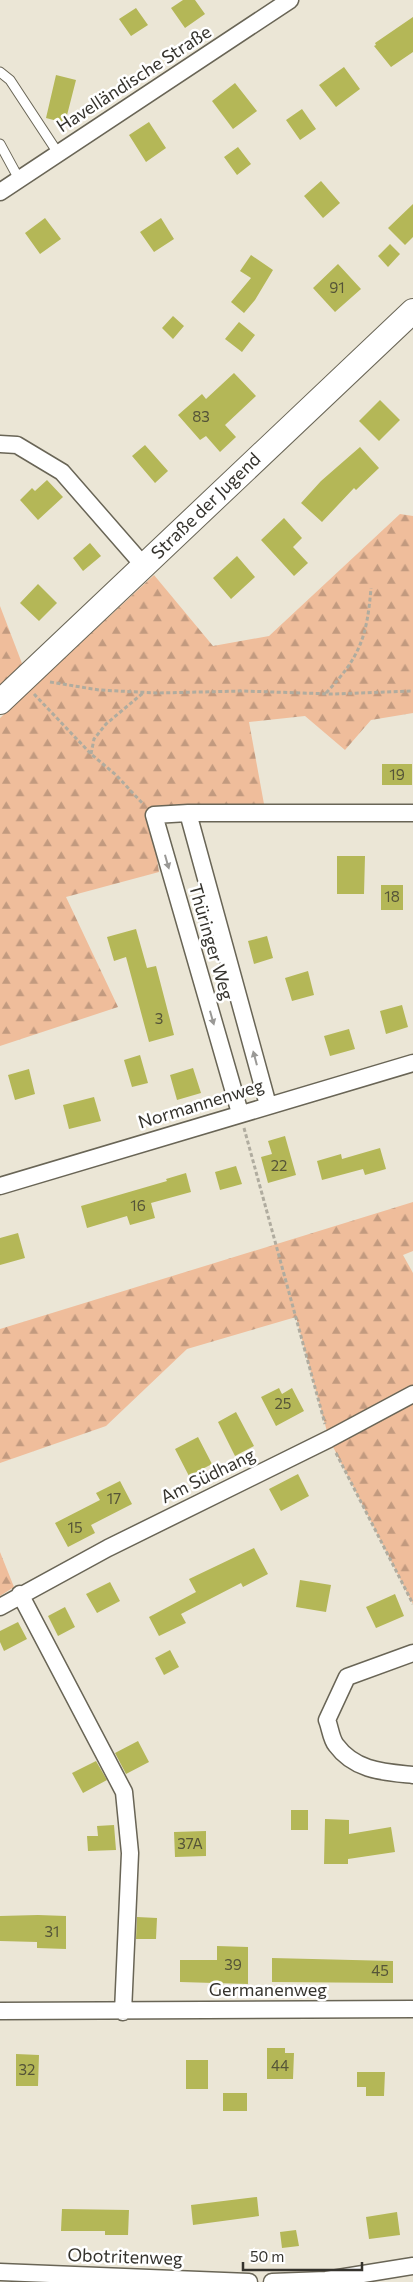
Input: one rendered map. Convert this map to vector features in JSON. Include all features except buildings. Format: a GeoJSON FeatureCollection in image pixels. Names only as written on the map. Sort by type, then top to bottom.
{"type":"FeatureCollection","features":[{"type":"Feature","properties":{"kind":"street","name":"Havelländische Straße"},"geometry":{"type":"LineString","coordinates":[[0,192],[290,0]]}},
{"type":"Feature","properties":{"kind":"street","name":"Straße der Jugend"},"geometry":{"type":"LineString","coordinates":[[0,702],[413,311]]}},
{"type":"Feature","properties":{"kind":"street"},"geometry":{"type":"LineString","coordinates":[[0,444],[17,445],[62,472],[144,566]]}},
{"type":"Feature","properties":{"kind":"street"},"geometry":{"type":"LineString","coordinates":[[154,815],[188,813],[413,813]]}},
{"type":"Feature","properties":{"kind":"street","name":"Thüringer Weg"},"geometry":{"type":"LineString","coordinates":[[188,813],[268,1105]]}},
{"type":"Feature","properties":{"kind":"street","name":"Thüringer Weg"},"geometry":{"type":"LineString","coordinates":[[154,815],[240,1113]]}},
{"type":"Feature","properties":{"kind":"street","name":"Normannenweg"},"geometry":{"type":"LineString","coordinates":[[0,1186],[413,1062]]}},
{"type":"Feature","properties":{"kind":"street","name":"Am Südhang"},"geometry":{"type":"LineString","coordinates":[[0,1607],[20,1594],[108,1548],[329,1439],[413,1394]]}},
{"type":"Feature","properties":{"kind":"street"},"geometry":{"type":"LineString","coordinates":[[20,1594],[124,1792],[130,1853],[123,2012]]}},
{"type":"Feature","properties":{"kind":"street"},"geometry":{"type":"LineString","coordinates":[[413,1653],[347,1676],[327,1720],[335,1744],[349,1758],[373,1771],[413,1775]]}},
{"type":"Feature","properties":{"kind":"street","name":"Germanenweg"},"geometry":{"type":"LineString","coordinates":[[0,2011],[123,2012],[413,2009]]}},
{"type":"Feature","properties":{"kind":"street"},"geometry":{"type":"LineString","coordinates":[[272,2282],[326,2280],[413,2266]]}},
{"type":"Feature","properties":{"kind":"street","name":"Obotritenweg"},"geometry":{"type":"LineString","coordinates":[[0,2272],[249,2282]]}},
{"type":"Feature","properties":{"kind":"lane"},"geometry":{"type":"LineString","coordinates":[[0,72],[10,80],[58,153]]}},
{"type":"Feature","properties":{"kind":"lane"},"geometry":{"type":"LineString","coordinates":[[0,144],[19,179]]}},
{"type":"Feature","properties":{"kind":"path"},"geometry":{"type":"LineString","coordinates":[[326,694],[355,659],[360,647],[368,620],[370,588]]}},
{"type":"Feature","properties":{"kind":"path"},"geometry":{"type":"LineString","coordinates":[[24,679],[99,690],[144,692],[243,691],[326,694],[413,691]]}},
{"type":"Feature","properties":{"kind":"path"},"geometry":{"type":"LineString","coordinates":[[24,679],[34,694],[91,754],[116,775],[154,815]]}},
{"type":"Feature","properties":{"kind":"path"},"geometry":{"type":"LineString","coordinates":[[91,754],[94,739],[106,724],[144,692]]}},
{"type":"Feature","properties":{"kind":"path"},"geometry":{"type":"LineString","coordinates":[[240,1113],[329,1439],[413,1604]]}},
{"type":"Feature","properties":{"kind":"green space"},"geometry":{"type":"Polygon","coordinates":[[[400,514],[413,516],[413,713],[371,720],[345,750],[305,716],[249,722],[264,804],[149,808],[159,872],[66,897],[118,1007],[0,1046],[0,718],[154,575],[213,646],[269,636],[400,514]]]}},
{"type":"Feature","properties":{"kind":"green space"},"geometry":{"type":"Polygon","coordinates":[[[0,606],[23,666],[0,688],[0,606]]]}},
{"type":"Feature","properties":{"kind":"green space"},"geometry":{"type":"Polygon","coordinates":[[[413,1202],[413,1251],[403,1255],[413,1273],[413,1604],[329,1439],[296,1317],[187,1349],[106,1426],[0,1463],[0,1329],[413,1202]]]}},
{"type":"Feature","properties":{"kind":"green space"},"geometry":{"type":"Polygon","coordinates":[[[0,1552],[14,1587],[0,1596],[0,1552]]]}}]}
